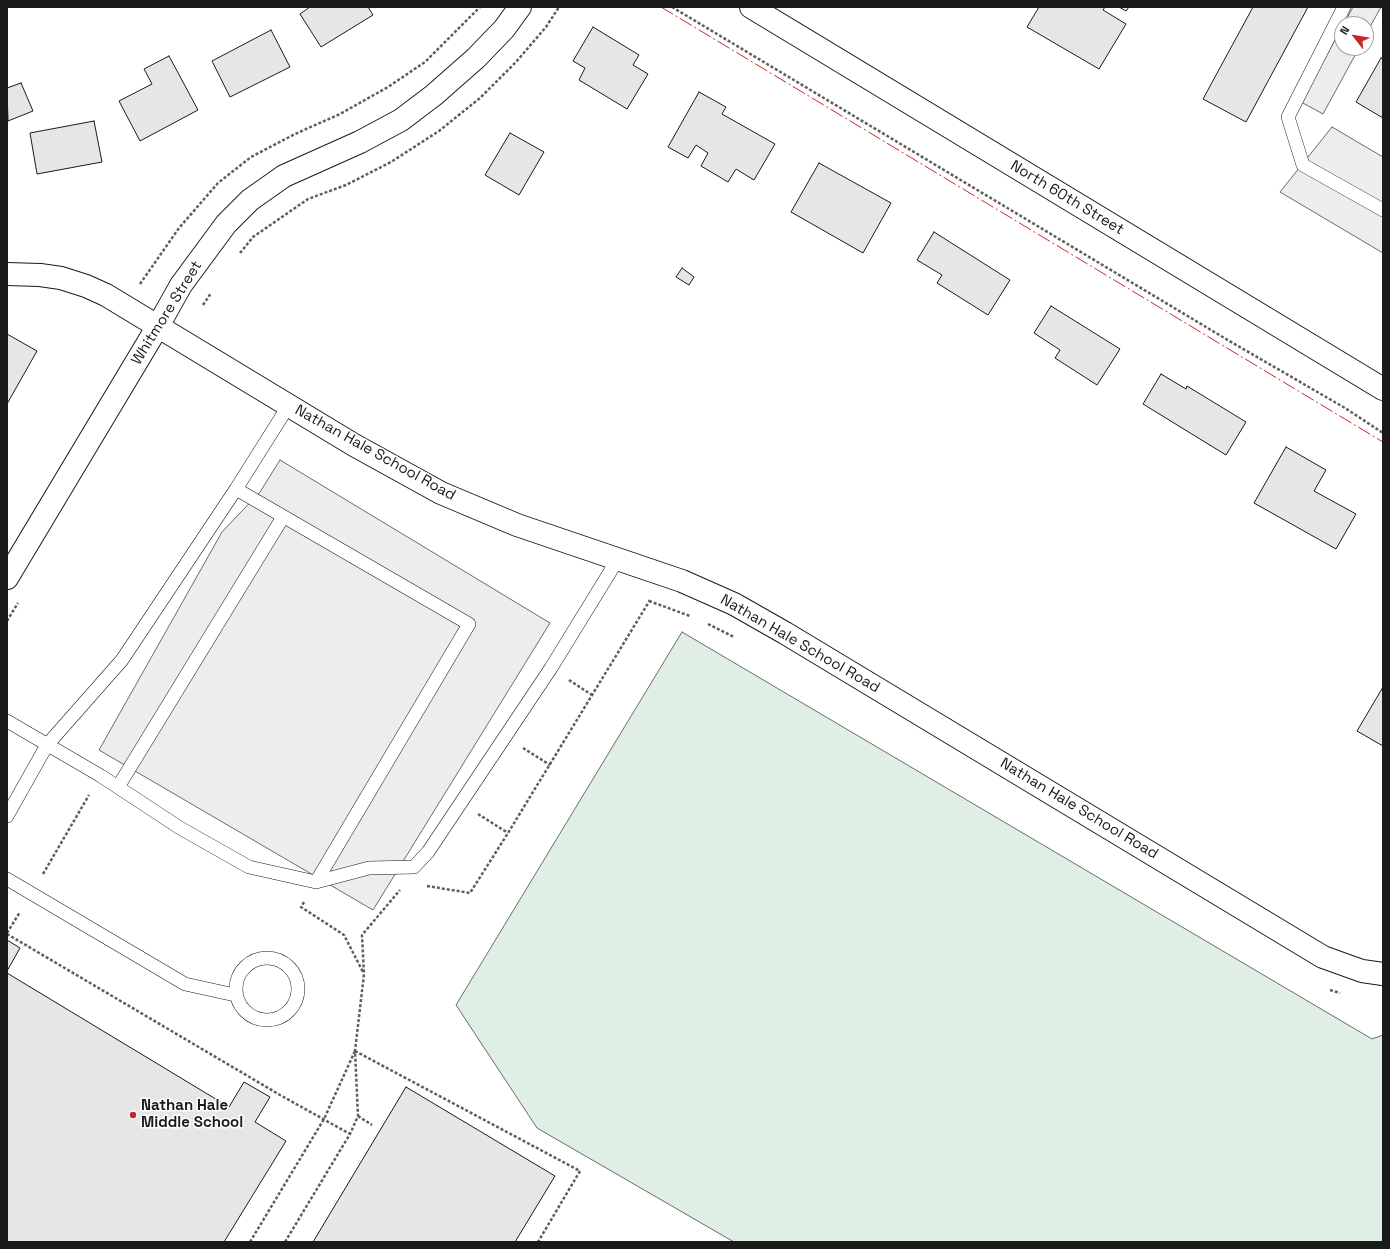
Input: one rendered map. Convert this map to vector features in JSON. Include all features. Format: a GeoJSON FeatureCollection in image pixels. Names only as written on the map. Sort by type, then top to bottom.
{"type":"FeatureCollection","features":[{"type":"Feature","properties":{"kind":"street","name":"Whitmore Street"},"geometry":{"type":"LineString","coordinates":[[7,578],[158,326],[180,285],[226,224],[250,200],[284,176],[360,142],[412,112],[476,58],[504,29],[520,7]]}},
{"type":"Feature","properties":{"kind":"street","name":"North 60th Street"},"geometry":{"type":"LineString","coordinates":[[751,7],[1383,389]]}},
{"type":"Feature","properties":{"kind":"street","name":"Nathan Hale School Road"},"geometry":{"type":"LineString","coordinates":[[7,274],[40,275],[86,286],[106,295],[180,338],[354,445],[441,493],[517,525],[682,581],[734,604],[792,637],[1323,957],[1362,971],[1383,974]]}},
{"type":"Feature","properties":{"kind":"lane"},"geometry":{"type":"LineString","coordinates":[[1344,7],[1288,117],[1303,165],[1383,210]]}},
{"type":"Feature","properties":{"kind":"lane"},"geometry":{"type":"LineString","coordinates":[[7,816],[47,745],[122,660],[236,489],[289,405]]}},
{"type":"Feature","properties":{"kind":"lane"},"geometry":{"type":"LineString","coordinates":[[236,489],[469,624],[316,882]]}},
{"type":"Feature","properties":{"kind":"lane"},"geometry":{"type":"LineString","coordinates":[[118,787],[283,517]]}},
{"type":"Feature","properties":{"kind":"lane"},"geometry":{"type":"LineString","coordinates":[[7,721],[101,776],[180,828],[249,867],[316,882],[369,868],[414,867],[428,852],[551,668],[618,559]]}},
{"type":"Feature","properties":{"kind":"lane"},"geometry":{"type":"LineString","coordinates":[[7,879],[185,984],[236,995]]}},
{"type":"Feature","properties":{"kind":"lane"},"geometry":{"type":"LineString","coordinates":[[261,958],[272,958],[282,961],[289,967],[295,976],[298,985],[297,996],[293,1005],[278,1018],[268,1020],[249,1014],[241,1007],[236,995],[237,977],[243,968],[251,962],[261,958]]}},
{"type":"Feature","properties":{"kind":"path"},"geometry":{"type":"LineString","coordinates":[[236,258],[253,237],[308,199],[346,185],[391,162],[438,131],[480,98],[516,62],[546,27],[559,7]]}},
{"type":"Feature","properties":{"kind":"path"},"geometry":{"type":"LineString","coordinates":[[672,7],[1219,335],[1346,408],[1383,433]]}},
{"type":"Feature","properties":{"kind":"path"},"geometry":{"type":"LineString","coordinates":[[180,338],[214,288]]}},
{"type":"Feature","properties":{"kind":"path"},"geometry":{"type":"LineString","coordinates":[[422,885],[470,893],[650,601]]}},
{"type":"Feature","properties":{"kind":"path"},"geometry":{"type":"LineString","coordinates":[[551,668],[592,695]]}},
{"type":"Feature","properties":{"kind":"path"},"geometry":{"type":"LineString","coordinates":[[505,736],[550,765]]}},
{"type":"Feature","properties":{"kind":"path"},"geometry":{"type":"LineString","coordinates":[[101,776],[7,934],[280,1095],[350,1134]]}},
{"type":"Feature","properties":{"kind":"path"},"geometry":{"type":"LineString","coordinates":[[460,803],[508,833]]}},
{"type":"Feature","properties":{"kind":"path"},"geometry":{"type":"LineString","coordinates":[[316,882],[301,906],[344,935],[364,974]]}},
{"type":"Feature","properties":{"kind":"path"},"geometry":{"type":"LineString","coordinates":[[285,1242],[350,1134],[358,1116],[355,1050],[364,974],[362,935],[402,888]]}},
{"type":"Feature","properties":{"kind":"path"},"geometry":{"type":"LineString","coordinates":[[250,1242],[324,1119],[355,1050]]}},
{"type":"Feature","properties":{"kind":"path"},"geometry":{"type":"LineString","coordinates":[[355,1050],[580,1171],[538,1242]]}},
{"type":"Feature","properties":{"kind":"path"},"geometry":{"type":"LineString","coordinates":[[358,1116],[372,1125]]}},
{"type":"Feature","properties":{"kind":"green space"},"geometry":{"type":"Polygon","coordinates":[[[682,632],[1372,1039],[1383,1035],[1383,1242],[734,1242],[537,1128],[456,1005],[682,632]]]}},
{"type":"Feature","properties":{"kind":"shaded area"},"geometry":{"type":"Polygon","coordinates":[[[1353,7],[1381,7],[1374,20],[1374,16],[1348,16],[1353,7]]]}},
{"type":"Feature","properties":{"kind":"shaded area"},"geometry":{"type":"Polygon","coordinates":[[[1334,42],[1334,56],[1355,56],[1323,114],[1301,102],[1334,42]]]}},
{"type":"Feature","properties":{"kind":"shaded area"},"geometry":{"type":"Polygon","coordinates":[[[1332,127],[1383,157],[1383,253],[1280,192],[1332,127]]]}},
{"type":"Feature","properties":{"kind":"shaded area"},"geometry":{"type":"Polygon","coordinates":[[[280,460],[550,623],[373,910],[99,750],[222,532],[260,492],[280,460]]]}},
{"type":"Feature","properties":{"kind":"building"},"geometry":{"type":"Polygon","coordinates":[[[310,7],[368,7],[373,15],[321,47],[300,14],[310,7]]]}},
{"type":"Feature","properties":{"kind":"building"},"geometry":{"type":"Polygon","coordinates":[[[1039,7],[1105,7],[1103,10],[1126,24],[1099,69],[1027,27],[1039,7]]]}},
{"type":"Feature","properties":{"kind":"building"},"geometry":{"type":"Polygon","coordinates":[[[1119,7],[1129,7],[1126,11],[1119,7]]]}},
{"type":"Feature","properties":{"kind":"building"},"geometry":{"type":"Polygon","coordinates":[[[1253,7],[1308,7],[1246,122],[1203,99],[1253,7]]]}},
{"type":"Feature","properties":{"kind":"building"},"geometry":{"type":"Polygon","coordinates":[[[593,27],[639,55],[633,65],[648,74],[627,109],[579,80],[585,68],[573,61],[593,27]]]}},
{"type":"Feature","properties":{"kind":"building"},"geometry":{"type":"Polygon","coordinates":[[[271,30],[290,67],[230,97],[212,61],[271,30]]]}},
{"type":"Feature","properties":{"kind":"building"},"geometry":{"type":"Polygon","coordinates":[[[169,56],[198,110],[140,141],[119,101],[152,84],[144,69],[169,56]]]}},
{"type":"Feature","properties":{"kind":"building"},"geometry":{"type":"Polygon","coordinates":[[[1381,58],[1383,59],[1383,118],[1356,102],[1381,58]]]}},
{"type":"Feature","properties":{"kind":"building"},"geometry":{"type":"Polygon","coordinates":[[[21,83],[33,111],[8,121],[7,88],[21,83]]]}},
{"type":"Feature","properties":{"kind":"building"},"geometry":{"type":"Polygon","coordinates":[[[699,92],[726,107],[722,114],[775,144],[754,180],[736,169],[728,182],[701,166],[708,153],[696,145],[688,158],[668,147],[699,92]]]}},
{"type":"Feature","properties":{"kind":"building"},"geometry":{"type":"Polygon","coordinates":[[[94,121],[102,162],[37,174],[30,133],[94,121]]]}},
{"type":"Feature","properties":{"kind":"building"},"geometry":{"type":"Polygon","coordinates":[[[510,133],[544,152],[519,195],[485,175],[510,133]]]}},
{"type":"Feature","properties":{"kind":"building"},"geometry":{"type":"Polygon","coordinates":[[[819,163],[891,203],[863,253],[791,212],[819,163]]]}},
{"type":"Feature","properties":{"kind":"building"},"geometry":{"type":"Polygon","coordinates":[[[934,232],[1010,280],[988,315],[937,283],[942,275],[917,260],[934,232]]]}},
{"type":"Feature","properties":{"kind":"building"},"geometry":{"type":"Polygon","coordinates":[[[682,268],[694,277],[689,285],[676,277],[682,268]]]}},
{"type":"Feature","properties":{"kind":"building"},"geometry":{"type":"Polygon","coordinates":[[[1051,306],[1120,349],[1097,385],[1055,358],[1060,350],[1034,333],[1051,306]]]}},
{"type":"Feature","properties":{"kind":"building"},"geometry":{"type":"Polygon","coordinates":[[[7,334],[37,351],[7,404],[7,334]]]}},
{"type":"Feature","properties":{"kind":"building"},"geometry":{"type":"Polygon","coordinates":[[[1161,374],[1186,389],[1187,386],[1246,422],[1226,455],[1143,404],[1161,374]]]}},
{"type":"Feature","properties":{"kind":"building"},"geometry":{"type":"Polygon","coordinates":[[[1286,447],[1326,470],[1314,491],[1356,514],[1336,549],[1254,503],[1286,447]]]}},
{"type":"Feature","properties":{"kind":"building"},"geometry":{"type":"Polygon","coordinates":[[[1383,687],[1383,746],[1357,731],[1383,687]]]}},
{"type":"Feature","properties":{"kind":"building"},"geometry":{"type":"Polygon","coordinates":[[[7,940],[20,948],[7,971],[7,940]]]}},
{"type":"Feature","properties":{"kind":"building","name":"Nathan Hale Middle School"},"geometry":{"type":"Polygon","coordinates":[[[7,973],[229,1107],[244,1082],[270,1097],[255,1122],[286,1141],[224,1242],[7,1242],[7,973]]]}},
{"type":"Feature","properties":{"kind":"building"},"geometry":{"type":"Polygon","coordinates":[[[406,1087],[555,1176],[515,1242],[313,1242],[406,1087]]]}},
{"type":"Feature","properties":{"kind":"power"},"geometry":{"type":"LineString","coordinates":[[661,7],[1383,442]]}},
{"type":"Feature","properties":{"kind":"place","name":"Nathan Hale Middle School"},"geometry":{"type":"Point","coordinates":[133,1115]}}]}
